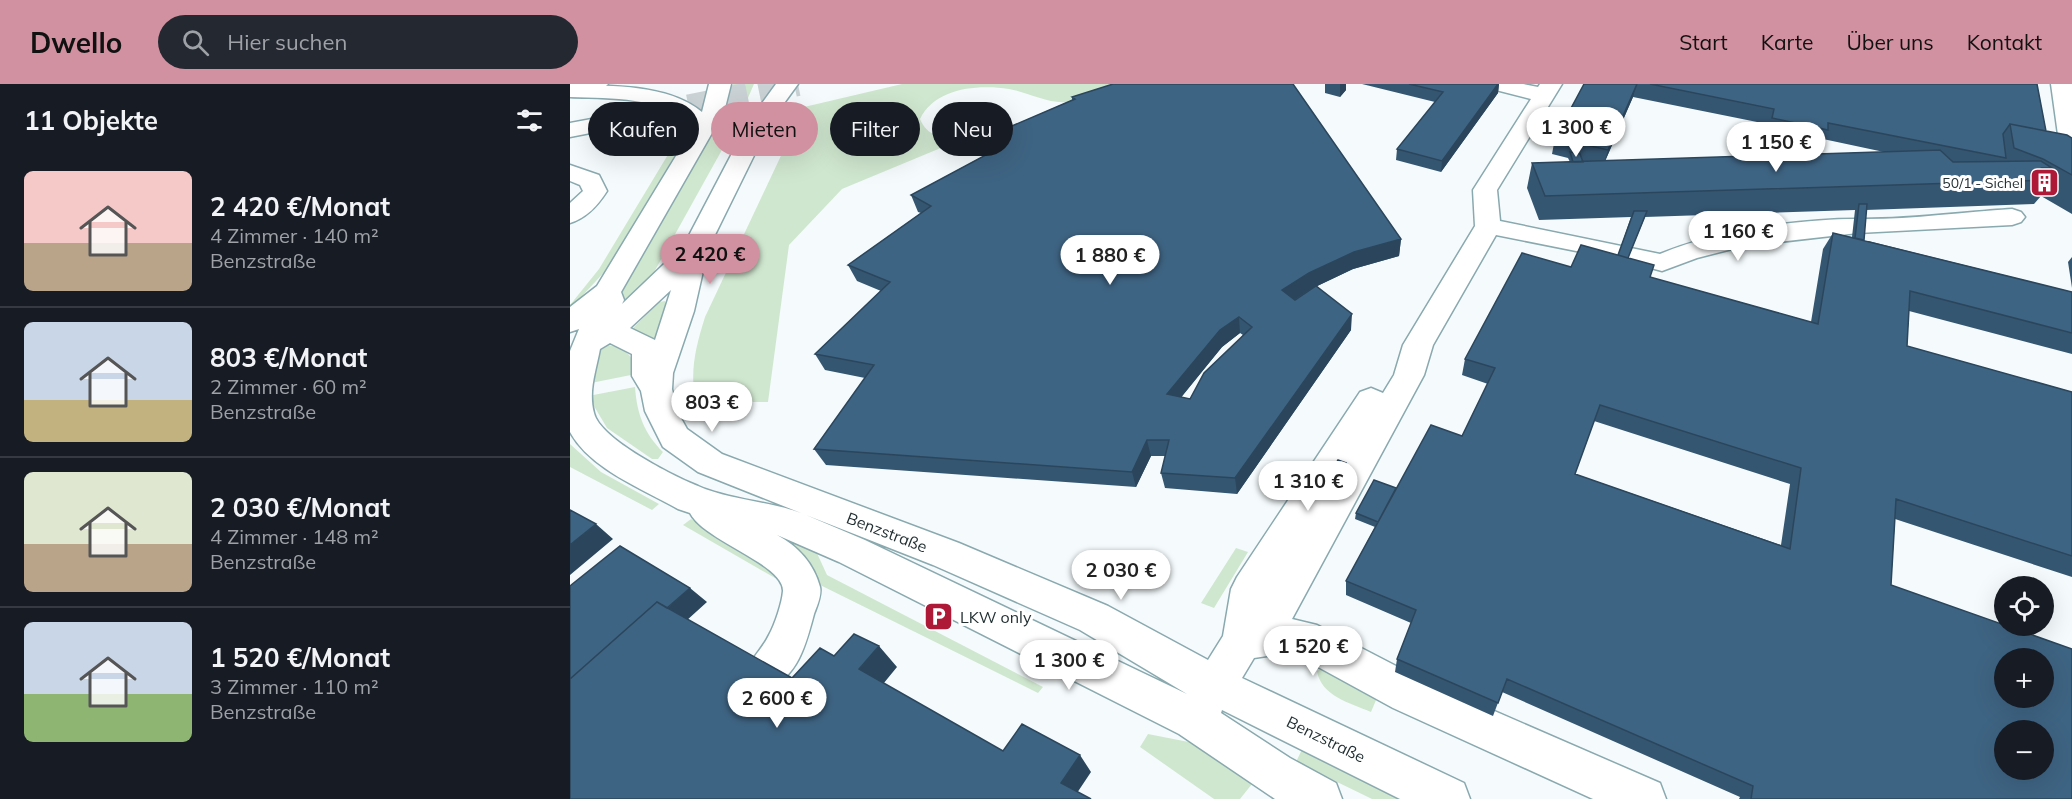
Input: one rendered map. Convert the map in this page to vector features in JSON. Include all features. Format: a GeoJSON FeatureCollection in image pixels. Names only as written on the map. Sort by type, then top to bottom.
{"type":"FeatureCollection","features":[{"type":"Feature","properties":{"kind":"street"},"geometry":{"type":"LineString","coordinates":[[570,89],[597,84]]}},
{"type":"Feature","properties":{"kind":"street","name":"Benzstraße"},"geometry":{"type":"LineString","coordinates":[[720,84],[716,105],[705,127],[608,292],[610,300],[582,338],[575,394],[579,431],[618,459],[690,499],[790,524],[1204,702],[1448,799]]}},
{"type":"Feature","properties":{"kind":"street"},"geometry":{"type":"LineString","coordinates":[[764,84],[766,102]]}},
{"type":"Feature","properties":{"kind":"street","name":"Benzstraße"},"geometry":{"type":"LineString","coordinates":[[773,102],[787,84]]}},
{"type":"Feature","properties":{"kind":"street"},"geometry":{"type":"LineString","coordinates":[[1204,702],[1242,641],[1275,612],[1301,536],[1409,375],[1418,345],[1488,226],[1485,190],[1548,90],[1495,84]]}},
{"type":"Feature","properties":{"kind":"street"},"geometry":{"type":"LineString","coordinates":[[2062,84],[2071,142]]}},
{"type":"Feature","properties":{"kind":"street"},"geometry":{"type":"LineString","coordinates":[[570,89],[660,97],[681,105],[705,127]]}},
{"type":"Feature","properties":{"kind":"street"},"geometry":{"type":"LineString","coordinates":[[570,130],[588,127]]}},
{"type":"Feature","properties":{"kind":"street","name":"Benzstraße"},"geometry":{"type":"LineString","coordinates":[[743,156],[695,249],[680,311],[658,373],[656,389],[661,411],[675,438],[710,463],[946,555],[1084,614],[1204,702],[1309,795]]}},
{"type":"Feature","properties":{"kind":"street"},"geometry":{"type":"LineString","coordinates":[[570,172],[590,180],[595,191],[589,200],[570,215]]}},
{"type":"Feature","properties":{"kind":"street"},"geometry":{"type":"LineString","coordinates":[[1488,226],[1625,253],[1662,263],[1688,252],[1744,238],[1858,226],[2012,217]]}},
{"type":"Feature","properties":{"kind":"street"},"geometry":{"type":"LineString","coordinates":[[582,338],[644,302],[695,249]]}},
{"type":"Feature","properties":{"kind":"street"},"geometry":{"type":"LineString","coordinates":[[582,338],[636,340],[647,350],[647,376],[656,389]]}},
{"type":"Feature","properties":{"kind":"street"},"geometry":{"type":"LineString","coordinates":[[690,499],[737,533],[775,552],[796,573],[802,590],[786,645],[767,670]]}},
{"type":"Feature","properties":{"kind":"street"},"geometry":{"type":"LineString","coordinates":[[1242,641],[1281,636],[1303,638],[1408,694],[1644,799]]}},
{"type":"Feature","properties":{"kind":"green space"},"geometry":{"type":"Polygon","coordinates":[[[733,84],[754,84],[746,102],[726,102],[733,84]]]}},
{"type":"Feature","properties":{"kind":"green space"},"geometry":{"type":"Polygon","coordinates":[[[902,84],[1124,84],[1089,97],[1067,102],[1052,101],[1009,89],[984,87],[958,90],[932,102],[920,119],[932,133],[932,152],[842,189],[789,245],[768,402],[696,402],[693,380],[694,359],[705,317],[781,156],[818,156],[818,104],[902,84]]]}},
{"type":"Feature","properties":{"kind":"green space"},"geometry":{"type":"Polygon","coordinates":[[[711,136],[711,156],[719,156],[653,274],[637,295],[618,306],[617,301],[711,136]]]}},
{"type":"Feature","properties":{"kind":"green space"},"geometry":{"type":"Polygon","coordinates":[[[667,156],[674,156],[609,267],[570,309],[570,305],[599,269],[667,156]]]}},
{"type":"Feature","properties":{"kind":"green space"},"geometry":{"type":"Polygon","coordinates":[[[665,301],[667,312],[656,340],[631,330],[659,302],[665,301]]]}},
{"type":"Feature","properties":{"kind":"green space"},"geometry":{"type":"Polygon","coordinates":[[[606,345],[618,347],[627,353],[631,357],[636,374],[586,384],[591,356],[606,345]]]}},
{"type":"Feature","properties":{"kind":"green space"},"geometry":{"type":"Polygon","coordinates":[[[635,387],[638,406],[646,430],[663,452],[658,459],[652,459],[607,428],[588,396],[635,387]]]}},
{"type":"Feature","properties":{"kind":"green space"},"geometry":{"type":"Polygon","coordinates":[[[570,444],[601,472],[659,504],[652,510],[570,467],[570,444]]]}},
{"type":"Feature","properties":{"kind":"green space"},"geometry":{"type":"Polygon","coordinates":[[[691,519],[766,559],[785,578],[775,578],[683,525],[691,519]]]}},
{"type":"Feature","properties":{"kind":"green space"},"geometry":{"type":"Polygon","coordinates":[[[756,525],[816,551],[827,575],[1043,687],[1038,693],[810,580],[756,525]]]}},
{"type":"Feature","properties":{"kind":"green space"},"geometry":{"type":"Polygon","coordinates":[[[1236,548],[1248,552],[1214,608],[1201,603],[1236,548]]]}},
{"type":"Feature","properties":{"kind":"green space"},"geometry":{"type":"Polygon","coordinates":[[[1321,669],[1379,693],[1371,712],[1330,693],[1320,680],[1317,671],[1321,669]]]}},
{"type":"Feature","properties":{"kind":"green space"},"geometry":{"type":"Polygon","coordinates":[[[1148,734],[1199,744],[1256,779],[1240,799],[1214,799],[1140,747],[1148,734]]]}},
{"type":"Feature","properties":{"kind":"green space"},"geometry":{"type":"Polygon","coordinates":[[[1305,743],[1422,799],[1372,799],[1296,762],[1305,743]]]}},
{"type":"Feature","properties":{"kind":"building"},"geometry":{"type":"Polygon","coordinates":[[[1113,84],[1293,84],[1401,239],[1354,252],[1309,273],[1282,290],[1295,300],[1316,286],[1352,314],[1235,478],[1161,473],[1169,440],[1147,440],[1132,472],[814,449],[874,365],[815,354],[890,282],[848,265],[931,206],[911,195],[984,156],[1013,156],[1013,126],[1075,99],[1072,97],[1113,84]],[[1239,317],[1220,330],[1167,394],[1190,399],[1204,373],[1252,327],[1239,317]]]}},
{"type":"Feature","properties":{"kind":"building"},"geometry":{"type":"Polygon","coordinates":[[[1409,84],[1498,84],[1442,161],[1397,149],[1443,92],[1409,84]]]}},
{"type":"Feature","properties":{"kind":"building"},"geometry":{"type":"Polygon","coordinates":[[[1584,84],[1637,84],[1608,150],[1555,138],[1584,84]]]}},
{"type":"Feature","properties":{"kind":"building"},"geometry":{"type":"Polygon","coordinates":[[[1650,84],[2037,84],[2046,131],[2010,124],[2003,134],[2006,158],[1828,123],[1828,130],[1772,118],[1774,109],[1650,84]]]}},
{"type":"Feature","properties":{"kind":"building"},"geometry":{"type":"Polygon","coordinates":[[[2010,124],[2067,135],[2072,138],[2072,175],[2043,159],[2014,148],[2010,124]]]}},
{"type":"Feature","properties":{"kind":"building"},"geometry":{"type":"Polygon","coordinates":[[[1791,133],[1799,135],[1812,154],[1805,154],[1791,133]]]}},
{"type":"Feature","properties":{"kind":"building"},"geometry":{"type":"Polygon","coordinates":[[[1940,150],[1953,162],[2041,161],[2052,168],[2042,168],[2053,180],[1545,196],[1532,163],[1940,150]]]}},
{"type":"Feature","properties":{"kind":"building"},"geometry":{"type":"Polygon","coordinates":[[[1570,152],[1580,154],[1583,162],[1573,162],[1570,152]]]}},
{"type":"Feature","properties":{"kind":"building"},"geometry":{"type":"Polygon","coordinates":[[[1859,204],[1867,204],[1864,240],[1855,238],[1859,204]]]}},
{"type":"Feature","properties":{"kind":"building"},"geometry":{"type":"Polygon","coordinates":[[[1634,211],[1647,211],[1628,258],[1618,255],[1634,211]]]}},
{"type":"Feature","properties":{"kind":"building"},"geometry":{"type":"Polygon","coordinates":[[[1833,233],[2072,292],[2072,333],[1910,291],[1907,346],[2072,392],[2072,556],[1896,499],[1891,585],[1994,621],[1994,636],[2035,636],[2072,649],[2072,799],[1751,799],[1753,786],[1507,679],[1498,703],[1397,659],[1416,610],[1346,581],[1431,425],[1462,436],[1495,368],[1465,359],[1522,253],[1571,267],[1581,245],[1654,265],[1650,277],[1818,324],[1833,233]],[[1600,405],[1575,474],[1790,549],[1801,468],[1600,405]]]}},
{"type":"Feature","properties":{"kind":"building"},"geometry":{"type":"Polygon","coordinates":[[[1338,460],[1346,463],[1340,473],[1332,470],[1338,460]]]}},
{"type":"Feature","properties":{"kind":"building"},"geometry":{"type":"Polygon","coordinates":[[[1329,474],[1337,477],[1330,488],[1323,484],[1329,474]]]}},
{"type":"Feature","properties":{"kind":"building"},"geometry":{"type":"Polygon","coordinates":[[[1374,480],[1396,488],[1378,522],[1356,513],[1374,480]]]}},
{"type":"Feature","properties":{"kind":"building"},"geometry":{"type":"Polygon","coordinates":[[[570,510],[596,524],[570,545],[570,510]]]}},
{"type":"Feature","properties":{"kind":"building"},"geometry":{"type":"Polygon","coordinates":[[[620,546],[690,588],[667,608],[657,602],[570,679],[570,586],[620,546]]]}},
{"type":"Feature","properties":{"kind":"building"},"geometry":{"type":"Polygon","coordinates":[[[657,602],[792,678],[820,648],[834,656],[854,634],[879,646],[859,669],[1003,751],[1022,724],[1080,755],[1061,783],[1091,799],[570,799],[570,679],[657,602]]]}},
{"type":"Feature","properties":{"kind":"tunnel"},"geometry":{"type":"LineString","coordinates":[[699,104],[798,84]]}},
{"type":"Feature","properties":{"kind":"place","name":"50/1 - Sichel"},"geometry":{"type":"Point","coordinates":[2044,183]}},
{"type":"Feature","properties":{"kind":"place","name":"LKW only"},"geometry":{"type":"Point","coordinates":[939,617]}}]}
